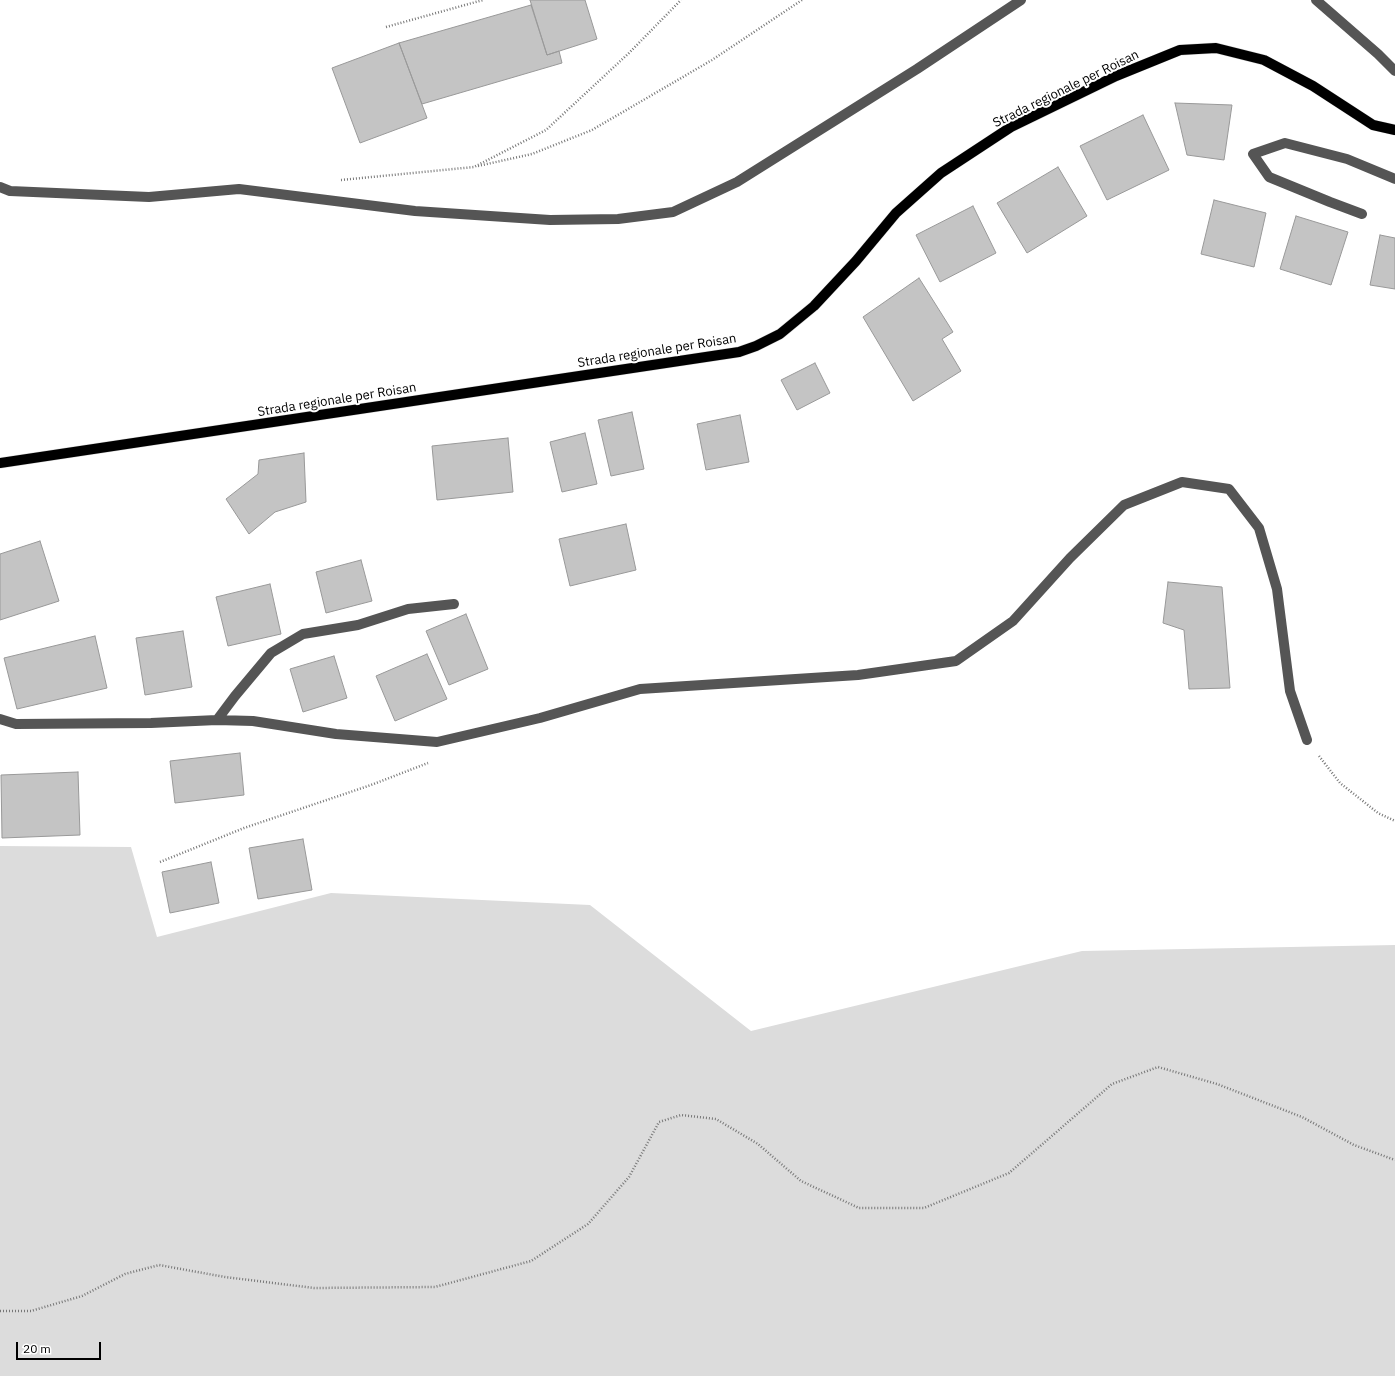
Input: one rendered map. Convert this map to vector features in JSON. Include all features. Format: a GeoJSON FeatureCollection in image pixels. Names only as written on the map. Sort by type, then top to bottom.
{"type":"FeatureCollection","features":[{"type":"Feature","properties":{"kind":"main road","name":"Strada regionale per Roisan"},"geometry":{"type":"LineString","coordinates":[[0,463],[739,352],[756,346],[780,334],[814,306],[856,261],[896,213],[940,173],[1011,127],[1116,76],[1180,50],[1216,48],[1264,60],[1313,86],[1373,125],[1395,130]]}},
{"type":"Feature","properties":{"kind":"street"},"geometry":{"type":"LineString","coordinates":[[0,187],[10,191],[149,197],[239,189],[415,211],[550,220],[618,219],[673,212],[737,182],[917,69],[1020,0]]}},
{"type":"Feature","properties":{"kind":"street"},"geometry":{"type":"LineString","coordinates":[[1316,0],[1378,54],[1395,71]]}},
{"type":"Feature","properties":{"kind":"street"},"geometry":{"type":"LineString","coordinates":[[1362,214],[1269,177],[1253,154],[1285,143],[1347,160],[1395,179]]}},
{"type":"Feature","properties":{"kind":"street"},"geometry":{"type":"LineString","coordinates":[[0,719],[16,724],[152,723],[217,720],[253,721],[336,734],[437,742],[540,718],[640,689],[858,675],[956,662],[1013,621],[1070,558],[1124,505],[1182,482],[1229,489],[1259,528],[1277,589],[1290,691],[1307,740]]}},
{"type":"Feature","properties":{"kind":"street"},"geometry":{"type":"LineString","coordinates":[[217,720],[271,652],[302,634],[358,625],[408,609],[454,604]]}},
{"type":"Feature","properties":{"kind":"path"},"geometry":{"type":"LineString","coordinates":[[386,27],[483,0]]}},
{"type":"Feature","properties":{"kind":"path"},"geometry":{"type":"LineString","coordinates":[[474,167],[546,130],[629,53],[681,0]]}},
{"type":"Feature","properties":{"kind":"path"},"geometry":{"type":"LineString","coordinates":[[336,180],[474,167],[532,154],[592,130],[712,60],[802,0]]}},
{"type":"Feature","properties":{"kind":"path"},"geometry":{"type":"LineString","coordinates":[[160,862],[244,828],[371,785],[439,758],[454,738]]}},
{"type":"Feature","properties":{"kind":"path"},"geometry":{"type":"LineString","coordinates":[[1307,740],[1340,783],[1378,814],[1395,821]]}},
{"type":"Feature","properties":{"kind":"path"},"geometry":{"type":"LineString","coordinates":[[0,1311],[31,1311],[82,1296],[125,1274],[159,1265],[225,1277],[314,1288],[352,1288],[435,1287],[531,1261],[588,1224],[629,1177],[659,1122],[681,1115],[716,1119],[758,1144],[801,1181],[859,1208],[924,1208],[1010,1173],[1112,1084],[1158,1067],[1217,1084],[1302,1116],[1354,1145],[1395,1160]]}},
{"type":"Feature","properties":{"kind":"shaded area"},"geometry":{"type":"Polygon","coordinates":[[[0,846],[131,847],[157,937],[331,893],[590,905],[751,1031],[1082,951],[1395,945],[1395,1376],[0,1376],[0,846]]]}},
{"type":"Feature","properties":{"kind":"building"},"geometry":{"type":"Polygon","coordinates":[[[530,0],[585,0],[597,39],[547,55],[530,0]]]}},
{"type":"Feature","properties":{"kind":"building"},"geometry":{"type":"Polygon","coordinates":[[[531,5],[547,55],[559,51],[562,63],[422,104],[399,43],[531,5]]]}},
{"type":"Feature","properties":{"kind":"building"},"geometry":{"type":"Polygon","coordinates":[[[399,43],[427,118],[360,143],[332,68],[399,43]]]}},
{"type":"Feature","properties":{"kind":"building"},"geometry":{"type":"Polygon","coordinates":[[[1175,103],[1232,105],[1224,160],[1187,155],[1175,103]]]}},
{"type":"Feature","properties":{"kind":"building"},"geometry":{"type":"Polygon","coordinates":[[[1143,115],[1169,170],[1107,200],[1080,146],[1143,115]]]}},
{"type":"Feature","properties":{"kind":"building"},"geometry":{"type":"Polygon","coordinates":[[[1058,167],[1087,216],[1027,253],[997,203],[1058,167]]]}},
{"type":"Feature","properties":{"kind":"building"},"geometry":{"type":"Polygon","coordinates":[[[1214,200],[1266,213],[1254,267],[1201,254],[1214,200]]]}},
{"type":"Feature","properties":{"kind":"building"},"geometry":{"type":"Polygon","coordinates":[[[973,206],[996,253],[940,282],[916,235],[973,206]]]}},
{"type":"Feature","properties":{"kind":"building"},"geometry":{"type":"Polygon","coordinates":[[[1296,216],[1348,232],[1331,285],[1280,269],[1296,216]]]}},
{"type":"Feature","properties":{"kind":"building"},"geometry":{"type":"Polygon","coordinates":[[[1380,235],[1395,238],[1395,289],[1370,285],[1380,235]]]}},
{"type":"Feature","properties":{"kind":"building"},"geometry":{"type":"Polygon","coordinates":[[[919,278],[953,332],[942,339],[961,371],[913,401],[863,317],[919,278]]]}},
{"type":"Feature","properties":{"kind":"building"},"geometry":{"type":"Polygon","coordinates":[[[815,363],[830,393],[797,410],[781,380],[815,363]]]}},
{"type":"Feature","properties":{"kind":"building"},"geometry":{"type":"Polygon","coordinates":[[[632,412],[644,469],[611,476],[598,420],[632,412]]]}},
{"type":"Feature","properties":{"kind":"building"},"geometry":{"type":"Polygon","coordinates":[[[740,415],[749,462],[706,470],[697,424],[740,415]]]}},
{"type":"Feature","properties":{"kind":"building"},"geometry":{"type":"Polygon","coordinates":[[[585,433],[597,484],[562,492],[550,442],[585,433]]]}},
{"type":"Feature","properties":{"kind":"building"},"geometry":{"type":"Polygon","coordinates":[[[508,438],[513,492],[437,500],[432,446],[508,438]]]}},
{"type":"Feature","properties":{"kind":"building"},"geometry":{"type":"Polygon","coordinates":[[[304,453],[306,502],[275,512],[249,534],[226,499],[258,474],[259,460],[304,453]]]}},
{"type":"Feature","properties":{"kind":"building"},"geometry":{"type":"Polygon","coordinates":[[[626,524],[636,570],[570,586],[559,539],[626,524]]]}},
{"type":"Feature","properties":{"kind":"building"},"geometry":{"type":"Polygon","coordinates":[[[40,541],[59,601],[0,620],[0,554],[40,541]]]}},
{"type":"Feature","properties":{"kind":"building"},"geometry":{"type":"Polygon","coordinates":[[[361,560],[372,601],[326,613],[316,572],[361,560]]]}},
{"type":"Feature","properties":{"kind":"building"},"geometry":{"type":"Polygon","coordinates":[[[1168,582],[1222,587],[1230,688],[1189,689],[1184,630],[1163,623],[1168,582]]]}},
{"type":"Feature","properties":{"kind":"building"},"geometry":{"type":"Polygon","coordinates":[[[270,584],[281,634],[228,646],[216,597],[270,584]]]}},
{"type":"Feature","properties":{"kind":"building"},"geometry":{"type":"Polygon","coordinates":[[[466,614],[488,669],[449,685],[426,631],[466,614]]]}},
{"type":"Feature","properties":{"kind":"building"},"geometry":{"type":"Polygon","coordinates":[[[183,631],[192,687],[145,695],[136,638],[183,631]]]}},
{"type":"Feature","properties":{"kind":"building"},"geometry":{"type":"Polygon","coordinates":[[[95,636],[107,688],[17,709],[4,658],[95,636]]]}},
{"type":"Feature","properties":{"kind":"building"},"geometry":{"type":"Polygon","coordinates":[[[427,654],[447,699],[395,721],[376,676],[427,654]]]}},
{"type":"Feature","properties":{"kind":"building"},"geometry":{"type":"Polygon","coordinates":[[[334,656],[347,698],[303,712],[290,669],[334,656]]]}},
{"type":"Feature","properties":{"kind":"building"},"geometry":{"type":"Polygon","coordinates":[[[240,753],[244,795],[175,803],[170,761],[240,753]]]}},
{"type":"Feature","properties":{"kind":"building"},"geometry":{"type":"Polygon","coordinates":[[[78,772],[80,835],[2,838],[1,775],[78,772]]]}},
{"type":"Feature","properties":{"kind":"building"},"geometry":{"type":"Polygon","coordinates":[[[303,839],[312,890],[258,899],[249,848],[303,839]]]}},
{"type":"Feature","properties":{"kind":"building"},"geometry":{"type":"Polygon","coordinates":[[[211,862],[219,903],[170,913],[162,872],[211,862]]]}}]}
